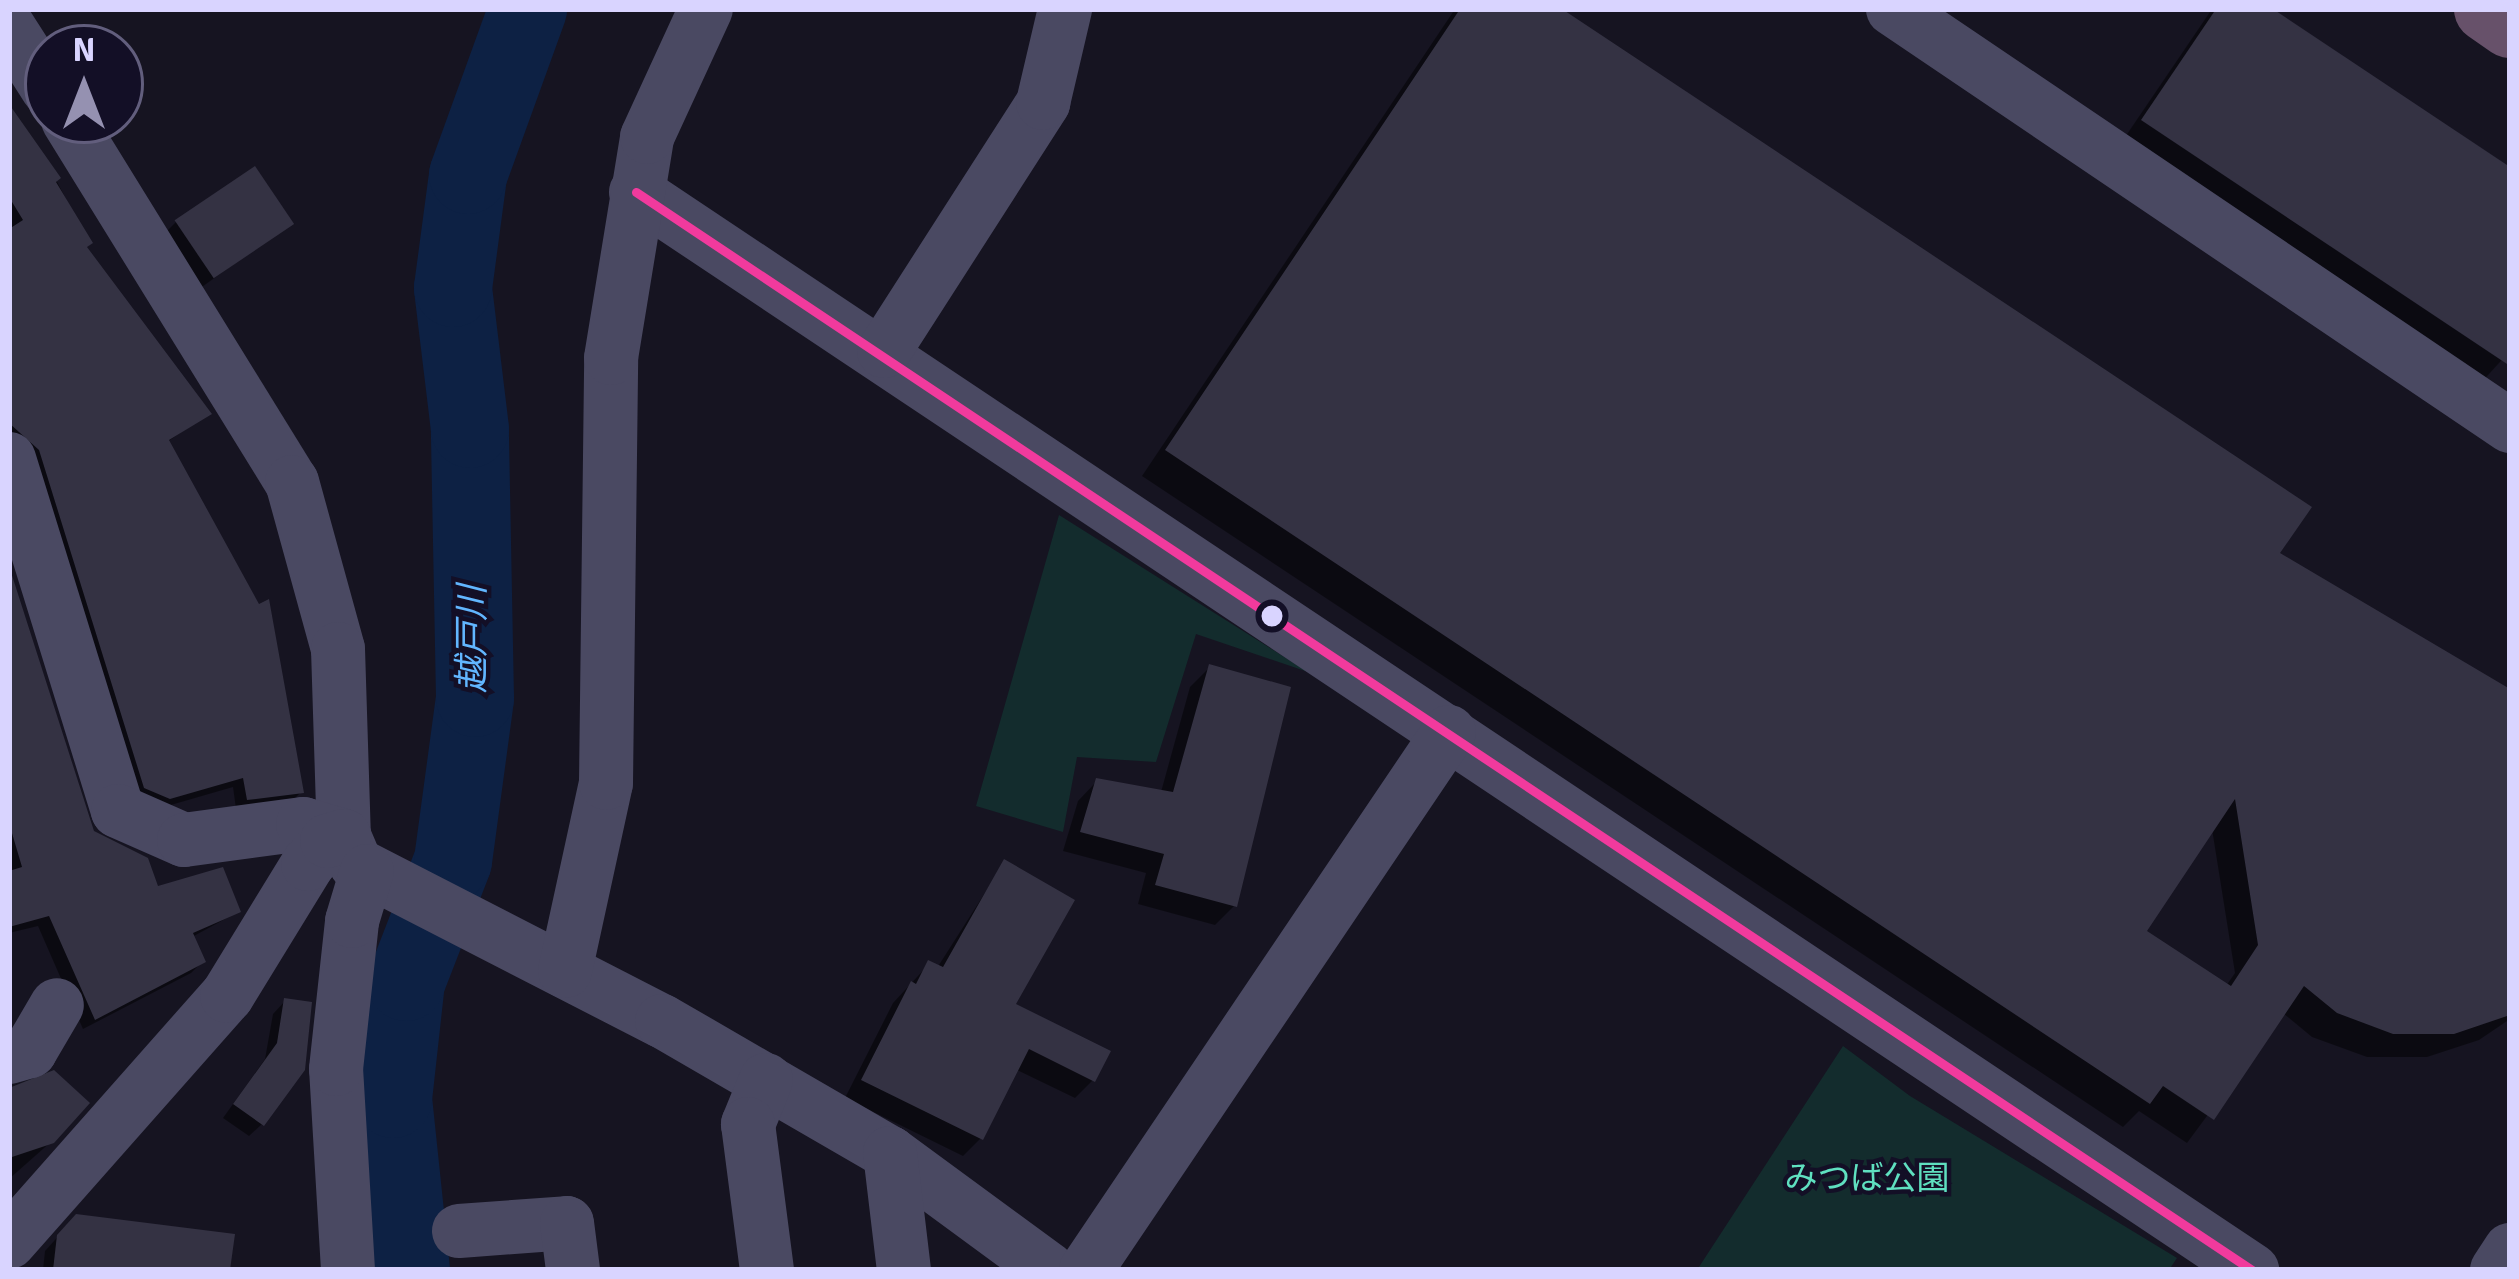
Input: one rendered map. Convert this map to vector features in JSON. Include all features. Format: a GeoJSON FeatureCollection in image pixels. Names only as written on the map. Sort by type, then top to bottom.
{"type":"FeatureCollection","features":[{"type":"Feature","properties":{"kind":"highway"},"geometry":{"type":"LineString","coordinates":[[2486,9],[2510,25]]}},
{"type":"Feature","properties":{"kind":"street"},"geometry":{"type":"LineString","coordinates":[[566,971],[606,783],[610,358],[647,137],[706,9]]}},
{"type":"Feature","properties":{"kind":"street"},"geometry":{"type":"LineString","coordinates":[[884,351],[1043,103],[1065,9]]}},
{"type":"Feature","properties":{"kind":"street"},"geometry":{"type":"LineString","coordinates":[[1893,9],[2510,426]]}},
{"type":"Feature","properties":{"kind":"street"},"geometry":{"type":"LineString","coordinates":[[83,144],[292,482],[338,649],[366,864],[352,921],[335,1070],[348,1270]]}},
{"type":"Feature","properties":{"kind":"street"},"geometry":{"type":"LineString","coordinates":[[636,192],[884,351],[2252,1270]]}},
{"type":"Feature","properties":{"kind":"street"},"geometry":{"type":"LineString","coordinates":[[9,460],[118,811],[184,840],[303,824],[366,864]]}},
{"type":"Feature","properties":{"kind":"street"},"geometry":{"type":"LineString","coordinates":[[1086,1270],[1449,732]]}},
{"type":"Feature","properties":{"kind":"street"},"geometry":{"type":"LineString","coordinates":[[9,1242],[227,996],[327,841],[492,935],[766,1080],[890,1153],[1048,1270]]}},
{"type":"Feature","properties":{"kind":"street"},"geometry":{"type":"LineString","coordinates":[[9,1057],[30,1051],[57,1005]]}},
{"type":"Feature","properties":{"kind":"street"},"geometry":{"type":"LineString","coordinates":[[766,1080],[748,1124],[767,1270]]}},
{"type":"Feature","properties":{"kind":"street"},"geometry":{"type":"LineString","coordinates":[[890,1153],[904,1270]]}},
{"type":"Feature","properties":{"kind":"street"},"geometry":{"type":"LineString","coordinates":[[459,1231],[567,1222],[573,1270]]}},
{"type":"Feature","properties":{"kind":"street"},"geometry":{"type":"LineString","coordinates":[[2497,1270],[2510,1250]]}},
{"type":"Feature","properties":{"kind":"green space"},"geometry":{"type":"Polygon","coordinates":[[[1059,515],[1308,672],[1196,634],[1156,762],[1077,757],[1063,832],[976,806],[1059,515]]]}},
{"type":"Feature","properties":{"kind":"green space","name":"みつば公園"},"geometry":{"type":"Polygon","coordinates":[[[1843,1046],[1910,1096],[2177,1258],[2169,1270],[1697,1270],[1843,1046]]]}},
{"type":"Feature","properties":{"kind":"building"},"geometry":{"type":"Polygon","coordinates":[[[1460,9],[1562,9],[2312,507],[2280,553],[2510,689],[2510,1015],[2454,1034],[2393,1034],[2337,1013],[2304,986],[2214,1120],[2163,1086],[2150,1104],[1165,450],[1460,9]],[[2235,799],[2147,931],[2231,986],[2258,945],[2235,799]]]}},
{"type":"Feature","properties":{"kind":"building"},"geometry":{"type":"Polygon","coordinates":[[[2216,9],[2273,9],[2510,167],[2510,366],[2141,120],[2216,9]]]}},
{"type":"Feature","properties":{"kind":"building"},"geometry":{"type":"Polygon","coordinates":[[[9,104],[24,125],[24,144],[37,144],[61,178],[56,182],[93,243],[87,247],[212,414],[169,440],[259,604],[269,599],[304,793],[247,800],[243,778],[170,799],[144,788],[39,450],[9,423],[9,229],[23,220],[9,197],[9,104]]]}},
{"type":"Feature","properties":{"kind":"building"},"geometry":{"type":"Polygon","coordinates":[[[255,166],[294,224],[214,278],[175,220],[255,166]]]}},
{"type":"Feature","properties":{"kind":"building"},"geometry":{"type":"Polygon","coordinates":[[[9,566],[94,831],[148,858],[158,886],[223,867],[241,912],[193,933],[206,962],[95,1020],[49,916],[9,927],[9,871],[22,867],[9,823],[9,566]]]}},
{"type":"Feature","properties":{"kind":"building"},"geometry":{"type":"Polygon","coordinates":[[[1209,664],[1291,687],[1237,907],[1155,885],[1164,854],[1080,832],[1096,778],[1173,792],[1209,664]]]}},
{"type":"Feature","properties":{"kind":"building"},"geometry":{"type":"Polygon","coordinates":[[[1004,859],[1075,900],[1016,1004],[1111,1051],[1095,1082],[1029,1049],[983,1140],[861,1080],[911,981],[916,984],[928,960],[943,967],[1004,859]]]}},
{"type":"Feature","properties":{"kind":"building"},"geometry":{"type":"Polygon","coordinates":[[[284,998],[312,1002],[305,1070],[264,1126],[233,1104],[277,1043],[284,998]]]}},
{"type":"Feature","properties":{"kind":"building"},"geometry":{"type":"Polygon","coordinates":[[[54,1070],[90,1103],[54,1143],[9,1158],[9,1088],[54,1070]]]}},
{"type":"Feature","properties":{"kind":"building"},"geometry":{"type":"Polygon","coordinates":[[[76,1214],[235,1234],[230,1270],[53,1270],[57,1235],[76,1214]]]}},
{"type":"Feature","properties":{"kind":"waterway","name":"越戸川"},"geometry":{"type":"LineString","coordinates":[[411,1270],[393,1099],[406,982],[453,861],[475,698],[470,429],[453,288],[468,175],[528,9]]}},
{"type":"Feature","properties":{"kind":"transit line"},"geometry":{"type":"LineString","coordinates":[[636,192],[2252,1270]]}}]}
